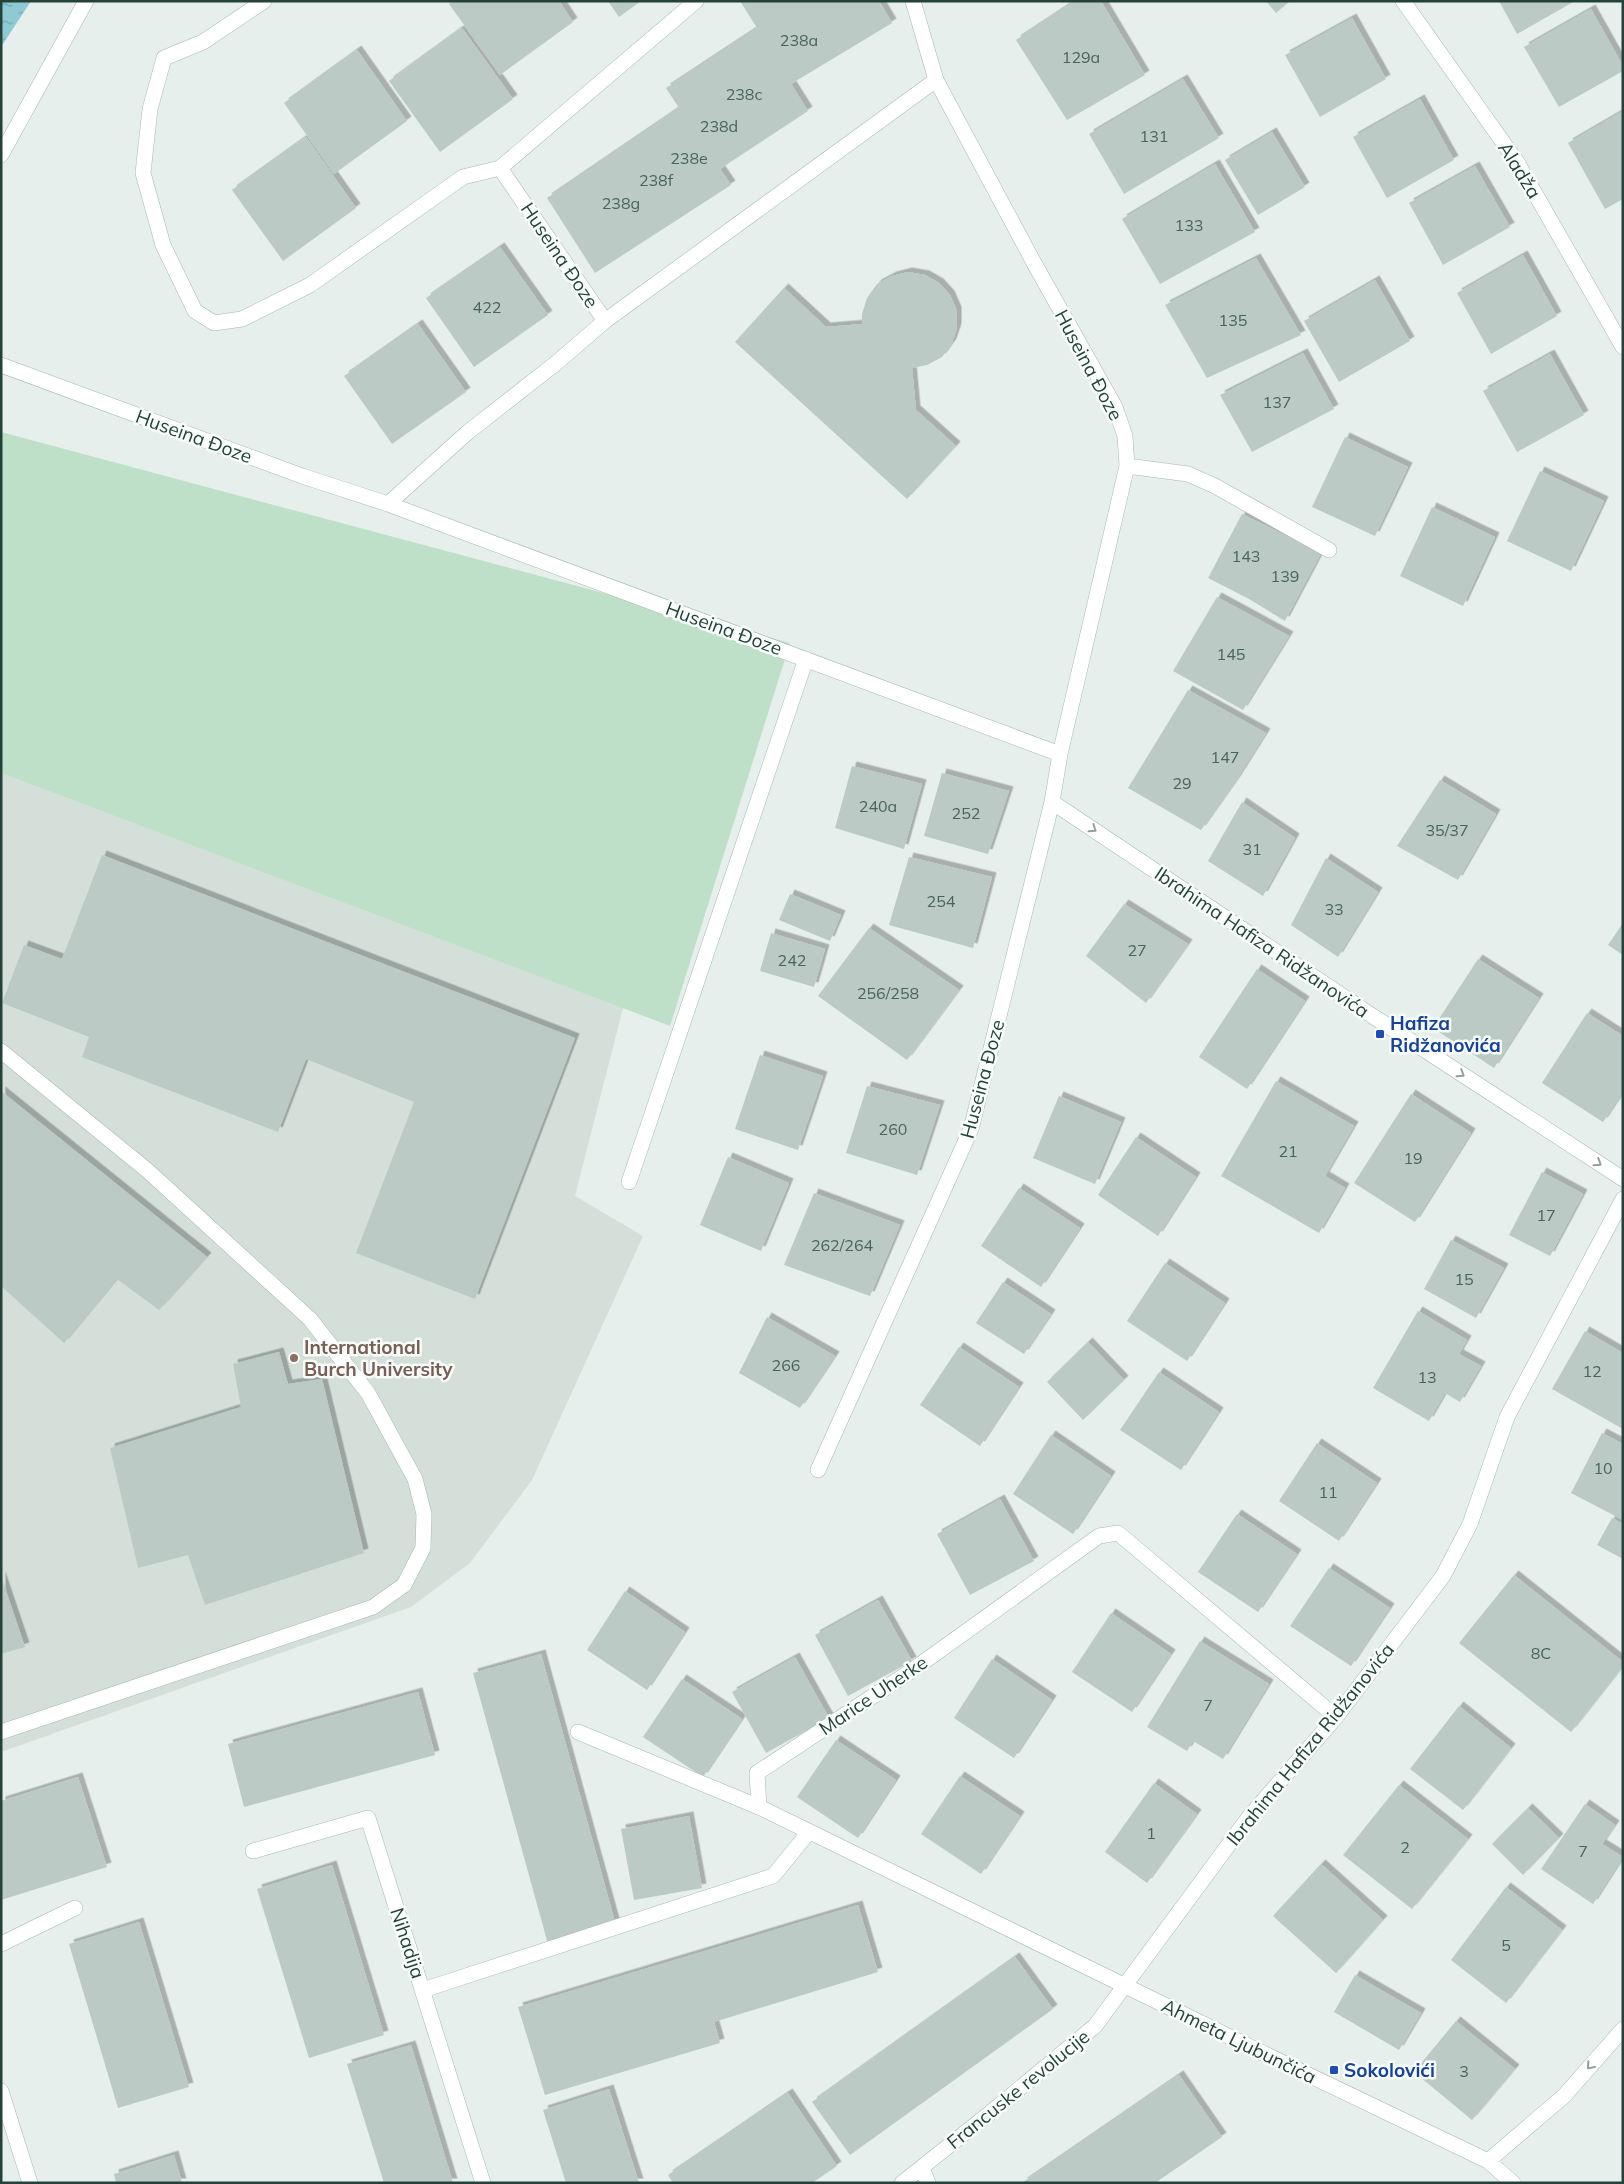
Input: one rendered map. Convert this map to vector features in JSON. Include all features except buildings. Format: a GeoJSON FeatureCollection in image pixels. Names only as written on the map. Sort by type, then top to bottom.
{"type":"FeatureCollection","features":[{"type":"Feature","properties":{"kind":"street"},"geometry":{"type":"LineString","coordinates":[[1,155],[86,1]]}},
{"type":"Feature","properties":{"kind":"street"},"geometry":{"type":"LineString","coordinates":[[264,1],[203,42],[164,58],[150,110],[143,172],[163,245],[195,311],[214,322],[242,319],[310,285],[464,177],[500,168],[696,1]]}},
{"type":"Feature","properties":{"kind":"street","name":"Huseina Đoze"},"geometry":{"type":"LineString","coordinates":[[818,1470],[971,1129],[1052,802],[1060,754],[1127,466],[1125,436],[1115,407],[1034,263],[936,80],[913,1]]}},
{"type":"Feature","properties":{"kind":"street","name":"Aladža"},"geometry":{"type":"LineString","coordinates":[[1403,1],[1517,162],[1623,347]]}},
{"type":"Feature","properties":{"kind":"street"},"geometry":{"type":"LineString","coordinates":[[605,321],[936,80]]}},
{"type":"Feature","properties":{"kind":"street","name":"Huseina Đoze"},"geometry":{"type":"LineString","coordinates":[[388,504],[468,432],[555,364],[605,321],[500,168]]}},
{"type":"Feature","properties":{"kind":"street","name":"Huseina Đoze"},"geometry":{"type":"LineString","coordinates":[[1,365],[302,476],[388,504],[1060,754]]}},
{"type":"Feature","properties":{"kind":"street"},"geometry":{"type":"LineString","coordinates":[[1127,466],[1188,474],[1215,486],[1329,550]]}},
{"type":"Feature","properties":{"kind":"street","name":"Huseina Đoze"},"geometry":{"type":"LineString","coordinates":[[629,1182],[806,659]]}},
{"type":"Feature","properties":{"kind":"street","name":"Ibrahima Hafiza Ridžanovića"},"geometry":{"type":"LineString","coordinates":[[1052,802],[1379,1021],[1623,1179]]}},
{"type":"Feature","properties":{"kind":"street"},"geometry":{"type":"LineString","coordinates":[[1,1051],[148,1171],[310,1319],[368,1393],[415,1479],[424,1514],[423,1548],[404,1585],[373,1607],[1,1732]]}},
{"type":"Feature","properties":{"kind":"street","name":"Ibrahima Hafiza Ridžanovića"},"geometry":{"type":"LineString","coordinates":[[1125,1985],[1249,1817],[1336,1717],[1444,1576],[1470,1524],[1507,1417],[1623,1199]]}},
{"type":"Feature","properties":{"kind":"street","name":"Marice Uherke"},"geometry":{"type":"LineString","coordinates":[[759,1807],[757,1773],[911,1671],[1098,1536],[1118,1533],[1336,1717]]}},
{"type":"Feature","properties":{"kind":"street"},"geometry":{"type":"LineString","coordinates":[[578,1732],[759,1807],[1125,1985]]}},
{"type":"Feature","properties":{"kind":"street","name":"Nihadija"},"geometry":{"type":"LineString","coordinates":[[253,1851],[368,1818],[483,2183]]}},
{"type":"Feature","properties":{"kind":"street"},"geometry":{"type":"LineString","coordinates":[[423,1990],[774,1876],[809,1832]]}},
{"type":"Feature","properties":{"kind":"street"},"geometry":{"type":"LineString","coordinates":[[1,1944],[75,1908]]}},
{"type":"Feature","properties":{"kind":"street","name":"Ahmeta Ljubunčića"},"geometry":{"type":"LineString","coordinates":[[1125,1985],[1206,2027],[1488,2161],[1513,2183]]}},
{"type":"Feature","properties":{"kind":"street","name":"Francuske revolucije"},"geometry":{"type":"LineString","coordinates":[[902,2183],[1095,2026],[1125,1985]]}},
{"type":"Feature","properties":{"kind":"street"},"geometry":{"type":"LineString","coordinates":[[1488,2161],[1564,2096],[1623,2029]]}},
{"type":"Feature","properties":{"kind":"street"},"geometry":{"type":"LineString","coordinates":[[1,2092],[30,2183]]}},
{"type":"Feature","properties":{"kind":"street"},"geometry":{"type":"LineString","coordinates":[[922,2168],[928,2183]]}},
{"type":"Feature","properties":{"kind":"shaded area","name":"International Burch University"},"geometry":{"type":"Polygon","coordinates":[[[1,773],[623,1008],[575,1196],[643,1236],[532,1480],[470,1563],[411,1607],[1,1752],[1,773]]]}},
{"type":"Feature","properties":{"kind":"green space"},"geometry":{"type":"Polygon","coordinates":[[[1,432],[790,643],[670,1026],[1,773],[1,432]]]}},
{"type":"Feature","properties":{"kind":"water"},"geometry":{"type":"Polygon","coordinates":[[[1,1],[31,1],[1,47],[1,1]]]}},
{"type":"Feature","properties":{"kind":"place","name":"Hafiza Ridžanovića"},"geometry":{"type":"Point","coordinates":[1380,1034]}},
{"type":"Feature","properties":{"kind":"place","name":"International Burch University"},"geometry":{"type":"Point","coordinates":[294,1358]}},
{"type":"Feature","properties":{"kind":"place","name":"Sokolovići"},"geometry":{"type":"Point","coordinates":[1334,2070]}}]}
